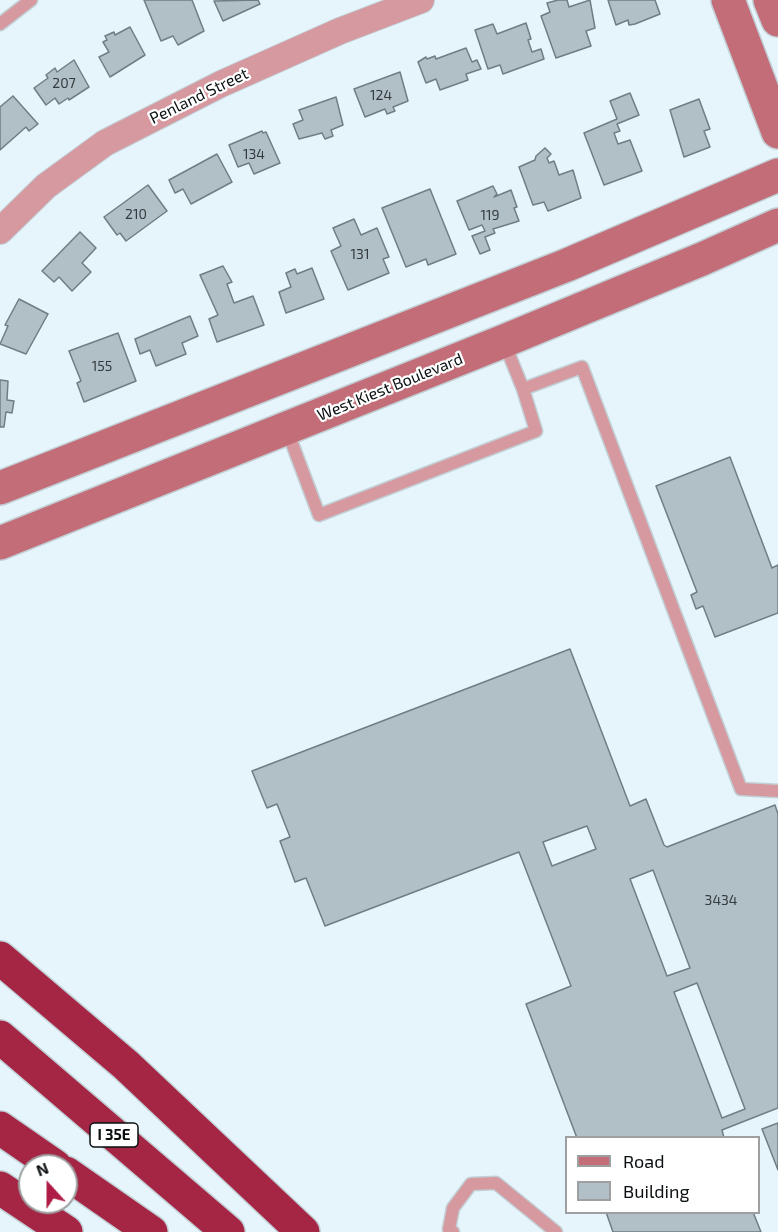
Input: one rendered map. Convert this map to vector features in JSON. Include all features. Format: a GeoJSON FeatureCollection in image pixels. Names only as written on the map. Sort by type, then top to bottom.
{"type":"FeatureCollection","features":[{"type":"Feature","properties":{"kind":"highway"},"geometry":{"type":"LineString","coordinates":[[0,958],[126,1065],[303,1232]]}},
{"type":"Feature","properties":{"kind":"highway","name":"I 35E"},"geometry":{"type":"LineString","coordinates":[[0,1037],[228,1232]]}},
{"type":"Feature","properties":{"kind":"highway"},"geometry":{"type":"LineString","coordinates":[[0,1128],[38,1154]]}},
{"type":"Feature","properties":{"kind":"highway"},"geometry":{"type":"LineString","coordinates":[[78,1181],[151,1232]]}},
{"type":"Feature","properties":{"kind":"highway"},"geometry":{"type":"LineString","coordinates":[[0,1188],[66,1232]]}},
{"type":"Feature","properties":{"kind":"main road"},"geometry":{"type":"LineString","coordinates":[[728,0],[778,132]]}},
{"type":"Feature","properties":{"kind":"main road"},"geometry":{"type":"LineString","coordinates":[[770,0],[778,20]]}},
{"type":"Feature","properties":{"kind":"main road"},"geometry":{"type":"LineString","coordinates":[[0,488],[450,311],[778,175]]}},
{"type":"Feature","properties":{"kind":"main road","name":"West Kiest Boulevard"},"geometry":{"type":"LineString","coordinates":[[0,543],[468,355],[702,259],[778,225]]}},
{"type":"Feature","properties":{"kind":"main road"},"geometry":{"type":"LineString","coordinates":[[450,311],[468,355]]}},
{"type":"Feature","properties":{"kind":"street","name":"Penland Street"},"geometry":{"type":"LineString","coordinates":[[0,231],[46,186],[105,143],[221,84],[340,31],[422,0]]}},
{"type":"Feature","properties":{"kind":"lane"},"geometry":{"type":"LineString","coordinates":[[0,24],[31,0]]}},
{"type":"Feature","properties":{"kind":"lane"},"geometry":{"type":"LineString","coordinates":[[287,428],[319,515],[536,431],[504,340]]}},
{"type":"Feature","properties":{"kind":"lane"},"geometry":{"type":"LineString","coordinates":[[523,389],[582,367],[741,789],[778,791]]}},
{"type":"Feature","properties":{"kind":"lane"},"geometry":{"type":"LineString","coordinates":[[453,1232],[449,1229],[453,1208],[471,1184],[496,1183],[556,1232]]}},
{"type":"Feature","properties":{"kind":"building"},"geometry":{"type":"Polygon","coordinates":[[[144,0],[192,0],[204,31],[178,45],[173,36],[161,41],[144,0]]]}},
{"type":"Feature","properties":{"kind":"building"},"geometry":{"type":"Polygon","coordinates":[[[258,0],[260,4],[223,21],[214,1],[258,0]]]}},
{"type":"Feature","properties":{"kind":"building"},"geometry":{"type":"Polygon","coordinates":[[[567,0],[569,7],[590,0],[595,28],[586,31],[591,46],[556,58],[541,16],[550,12],[547,3],[567,0]]]}},
{"type":"Feature","properties":{"kind":"building"},"geometry":{"type":"Polygon","coordinates":[[[608,0],[655,0],[660,14],[635,24],[629,25],[628,20],[616,25],[608,0]]]}},
{"type":"Feature","properties":{"kind":"building"},"geometry":{"type":"Polygon","coordinates":[[[526,23],[532,52],[541,49],[544,59],[503,74],[500,65],[488,69],[475,30],[493,24],[497,34],[526,23]]]}},
{"type":"Feature","properties":{"kind":"building"},"geometry":{"type":"Polygon","coordinates":[[[130,27],[145,55],[110,77],[99,57],[109,52],[103,42],[107,40],[105,36],[114,32],[115,35],[130,27]]]}},
{"type":"Feature","properties":{"kind":"building"},"geometry":{"type":"Polygon","coordinates":[[[466,48],[472,62],[477,60],[481,69],[466,74],[468,80],[440,90],[436,79],[426,83],[418,62],[426,57],[427,59],[435,56],[436,59],[466,48]]]}},
{"type":"Feature","properties":{"kind":"building"},"geometry":{"type":"Polygon","coordinates":[[[74,60],[89,87],[69,100],[68,98],[59,104],[55,98],[46,105],[34,88],[48,78],[46,75],[55,68],[57,72],[74,60]]]}},
{"type":"Feature","properties":{"kind":"building"},"geometry":{"type":"Polygon","coordinates":[[[400,72],[408,101],[393,107],[395,111],[387,114],[385,109],[365,117],[354,89],[400,72]]]}},
{"type":"Feature","properties":{"kind":"building"},"geometry":{"type":"Polygon","coordinates":[[[630,93],[639,115],[617,124],[620,131],[614,133],[618,144],[630,140],[642,171],[604,185],[584,133],[617,119],[610,101],[630,93]]]}},
{"type":"Feature","properties":{"kind":"building"},"geometry":{"type":"Polygon","coordinates":[[[13,96],[38,124],[29,131],[26,127],[0,150],[0,107],[13,96]]]}},
{"type":"Feature","properties":{"kind":"building"},"geometry":{"type":"Polygon","coordinates":[[[336,97],[343,125],[331,130],[333,136],[325,139],[322,133],[299,139],[293,124],[303,120],[299,110],[336,97]]]}},
{"type":"Feature","properties":{"kind":"building"},"geometry":{"type":"Polygon","coordinates":[[[699,99],[710,129],[704,131],[710,147],[684,157],[670,110],[699,99]]]}},
{"type":"Feature","properties":{"kind":"building"},"geometry":{"type":"Polygon","coordinates":[[[262,131],[266,132],[280,163],[254,174],[249,163],[238,167],[229,145],[262,131]]]}},
{"type":"Feature","properties":{"kind":"building"},"geometry":{"type":"Polygon","coordinates":[[[545,148],[551,154],[547,158],[549,163],[554,161],[559,175],[573,170],[581,198],[548,211],[544,202],[533,205],[519,167],[535,160],[545,148]]]}},
{"type":"Feature","properties":{"kind":"building"},"geometry":{"type":"Polygon","coordinates":[[[217,154],[232,182],[191,204],[183,189],[175,193],[169,180],[217,154]]]}},
{"type":"Feature","properties":{"kind":"building"},"geometry":{"type":"Polygon","coordinates":[[[148,185],[167,211],[126,241],[120,233],[117,235],[104,217],[148,185]]]}},
{"type":"Feature","properties":{"kind":"building"},"geometry":{"type":"Polygon","coordinates":[[[493,186],[497,194],[494,197],[511,190],[519,221],[493,229],[495,233],[485,237],[490,250],[480,254],[472,236],[485,231],[482,225],[469,230],[457,201],[493,186]]]}},
{"type":"Feature","properties":{"kind":"building"},"geometry":{"type":"Polygon","coordinates":[[[430,189],[456,254],[428,265],[426,259],[406,267],[382,208],[430,189]]]}},
{"type":"Feature","properties":{"kind":"building"},"geometry":{"type":"Polygon","coordinates":[[[354,219],[361,235],[377,228],[389,257],[383,259],[389,273],[348,290],[331,251],[341,246],[333,228],[354,219]]]}},
{"type":"Feature","properties":{"kind":"building"},"geometry":{"type":"Polygon","coordinates":[[[80,232],[96,248],[82,263],[91,272],[72,291],[59,277],[54,282],[42,271],[80,232]]]}},
{"type":"Feature","properties":{"kind":"building"},"geometry":{"type":"Polygon","coordinates":[[[223,266],[232,282],[227,284],[234,303],[253,296],[264,325],[217,342],[209,319],[218,315],[200,275],[223,266]]]}},
{"type":"Feature","properties":{"kind":"building"},"geometry":{"type":"Polygon","coordinates":[[[312,268],[324,299],[286,313],[279,292],[291,287],[286,273],[295,269],[297,274],[312,268]]]}},
{"type":"Feature","properties":{"kind":"building"},"geometry":{"type":"Polygon","coordinates":[[[19,299],[48,314],[26,354],[0,344],[8,326],[5,325],[19,299]]]}},
{"type":"Feature","properties":{"kind":"building"},"geometry":{"type":"Polygon","coordinates":[[[190,316],[198,336],[182,343],[186,354],[156,366],[150,350],[140,354],[135,339],[190,316]]]}},
{"type":"Feature","properties":{"kind":"building"},"geometry":{"type":"Polygon","coordinates":[[[118,333],[136,381],[84,402],[77,383],[81,381],[69,351],[118,333]]]}},
{"type":"Feature","properties":{"kind":"building"},"geometry":{"type":"Polygon","coordinates":[[[0,380],[8,381],[7,400],[14,401],[12,413],[6,412],[4,427],[0,427],[0,380]]]}},
{"type":"Feature","properties":{"kind":"building"},"geometry":{"type":"Polygon","coordinates":[[[730,457],[772,568],[778,565],[778,613],[715,637],[703,606],[696,609],[691,595],[697,592],[656,486],[730,457]]]}},
{"type":"Feature","properties":{"kind":"building"},"geometry":{"type":"Polygon","coordinates":[[[570,649],[630,806],[646,799],[664,845],[667,847],[775,805],[778,814],[778,1108],[722,1130],[724,1136],[576,1136],[526,1004],[571,986],[519,852],[325,926],[306,878],[295,882],[280,841],[290,837],[277,804],[267,808],[252,771],[570,649]],[[587,826],[543,842],[552,866],[596,849],[587,826]],[[653,870],[630,879],[667,976],[690,968],[653,870]],[[697,983],[674,992],[722,1118],[745,1109],[697,983]]]}},
{"type":"Feature","properties":{"kind":"building"},"geometry":{"type":"Polygon","coordinates":[[[778,1123],[778,1170],[762,1129],[778,1123]]]}},
{"type":"Feature","properties":{"kind":"building"},"geometry":{"type":"Polygon","coordinates":[[[607,1214],[754,1214],[761,1232],[613,1232],[607,1214]]]}}]}
